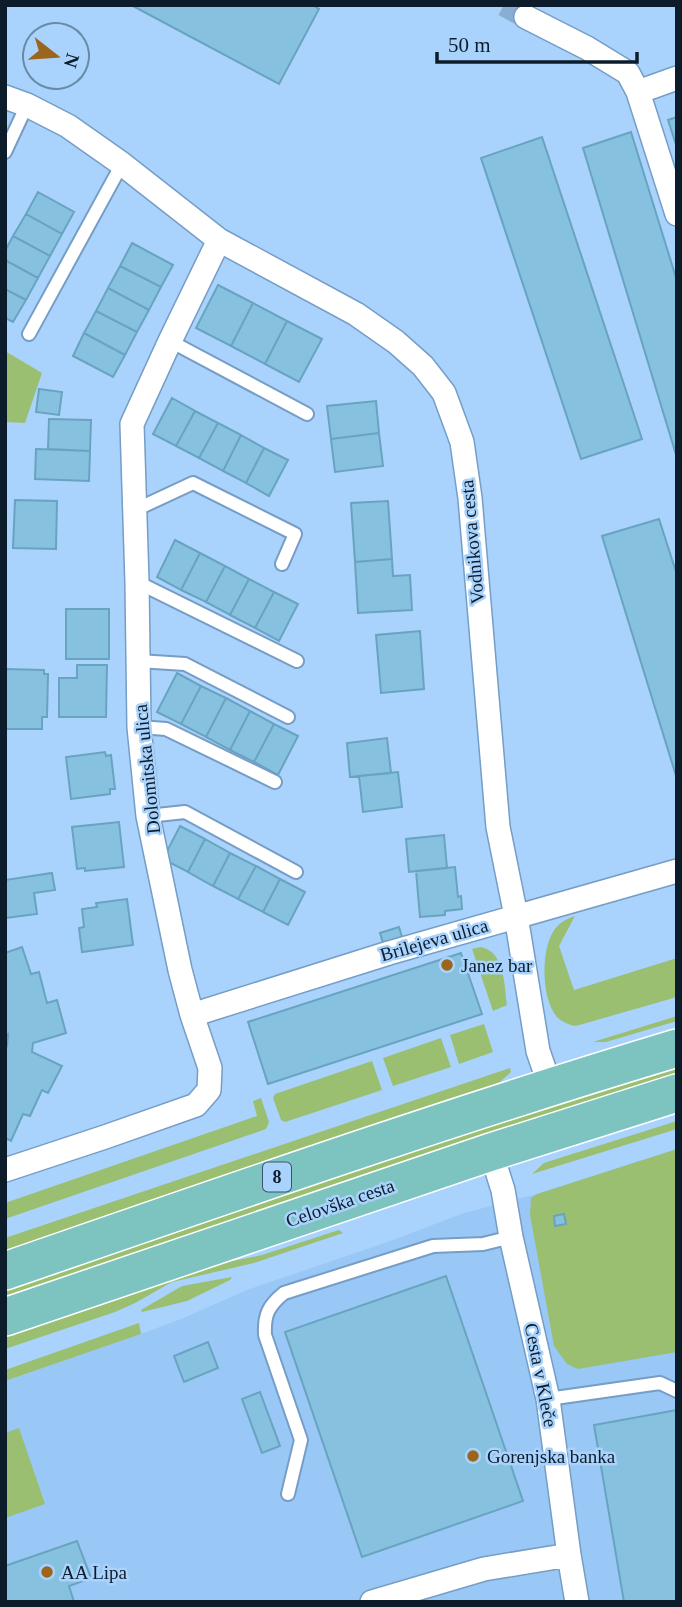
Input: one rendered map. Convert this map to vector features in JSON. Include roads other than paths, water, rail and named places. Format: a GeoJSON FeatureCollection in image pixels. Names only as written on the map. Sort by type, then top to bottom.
{"type":"FeatureCollection","features":[{"type":"Feature","properties":{"kind":"main road","name":"8"},"geometry":{"type":"LineString","coordinates":[[5,1271],[380,1142],[677,1048]]}},
{"type":"Feature","properties":{"kind":"main road","name":"Celovška cesta"},"geometry":{"type":"LineString","coordinates":[[5,1317],[491,1152],[677,1093]]}},
{"type":"Feature","properties":{"kind":"street"},"geometry":{"type":"LineString","coordinates":[[526,17],[587,48],[628,73],[638,92],[677,214]]}},
{"type":"Feature","properties":{"kind":"street"},"geometry":{"type":"LineString","coordinates":[[638,92],[677,78]]}},
{"type":"Feature","properties":{"kind":"street","name":"Vodnikova cesta"},"geometry":{"type":"LineString","coordinates":[[16,101],[68,126],[122,164],[219,240],[356,314],[396,342],[423,366],[444,393],[463,442],[470,498],[498,827],[538,1051],[550,1086]]}},
{"type":"Feature","properties":{"kind":"street","name":"Dolomitska ulica"},"geometry":{"type":"LineString","coordinates":[[5,1170],[196,1105],[209,1090],[211,1068],[192,1015],[180,970],[148,816],[139,727],[132,424],[219,240]]}},
{"type":"Feature","properties":{"kind":"street","name":"Brilejeva ulica"},"geometry":{"type":"LineString","coordinates":[[192,1015],[389,953],[677,871]]}},
{"type":"Feature","properties":{"kind":"street","name":"Cesta v Kleče"},"geometry":{"type":"LineString","coordinates":[[491,1152],[503,1190],[548,1399],[577,1602]]}},
{"type":"Feature","properties":{"kind":"street"},"geometry":{"type":"LineString","coordinates":[[372,1602],[484,1569],[569,1555]]}},
{"type":"Feature","properties":{"kind":"lane","name":"Vodnikova cesta"},"geometry":{"type":"LineString","coordinates":[[5,152],[16,101]]}},
{"type":"Feature","properties":{"kind":"lane"},"geometry":{"type":"LineString","coordinates":[[29,334],[122,164]]}},
{"type":"Feature","properties":{"kind":"lane"},"geometry":{"type":"LineString","coordinates":[[170,341],[307,414]]}},
{"type":"Feature","properties":{"kind":"lane"},"geometry":{"type":"LineString","coordinates":[[135,510],[192,483],[295,534],[282,564]]}},
{"type":"Feature","properties":{"kind":"lane"},"geometry":{"type":"LineString","coordinates":[[137,582],[297,661]]}},
{"type":"Feature","properties":{"kind":"lane"},"geometry":{"type":"LineString","coordinates":[[138,662],[185,664],[288,717]]}},
{"type":"Feature","properties":{"kind":"lane"},"geometry":{"type":"LineString","coordinates":[[139,727],[166,729],[275,782]]}},
{"type":"Feature","properties":{"kind":"lane"},"geometry":{"type":"LineString","coordinates":[[148,816],[185,812],[296,872]]}},
{"type":"Feature","properties":{"kind":"lane"},"geometry":{"type":"LineString","coordinates":[[288,1494],[301,1440],[265,1335],[264,1320],[272,1302],[284,1293],[433,1245],[484,1244],[512,1237]]}},
{"type":"Feature","properties":{"kind":"lane"},"geometry":{"type":"LineString","coordinates":[[548,1399],[660,1383],[677,1391]]}},
{"type":"Feature","properties":{"kind":"tunnel"},"geometry":{"type":"LineString","coordinates":[[504,5],[526,17]]}},
{"type":"Feature","properties":{"kind":"place","name":"Janez bar"},"geometry":{"type":"Point","coordinates":[447,965]}},
{"type":"Feature","properties":{"kind":"place","name":"Gorenjska banka"},"geometry":{"type":"Point","coordinates":[473,1456]}},
{"type":"Feature","properties":{"kind":"place","name":"AA Lipa"},"geometry":{"type":"Point","coordinates":[47,1572]}}]}
